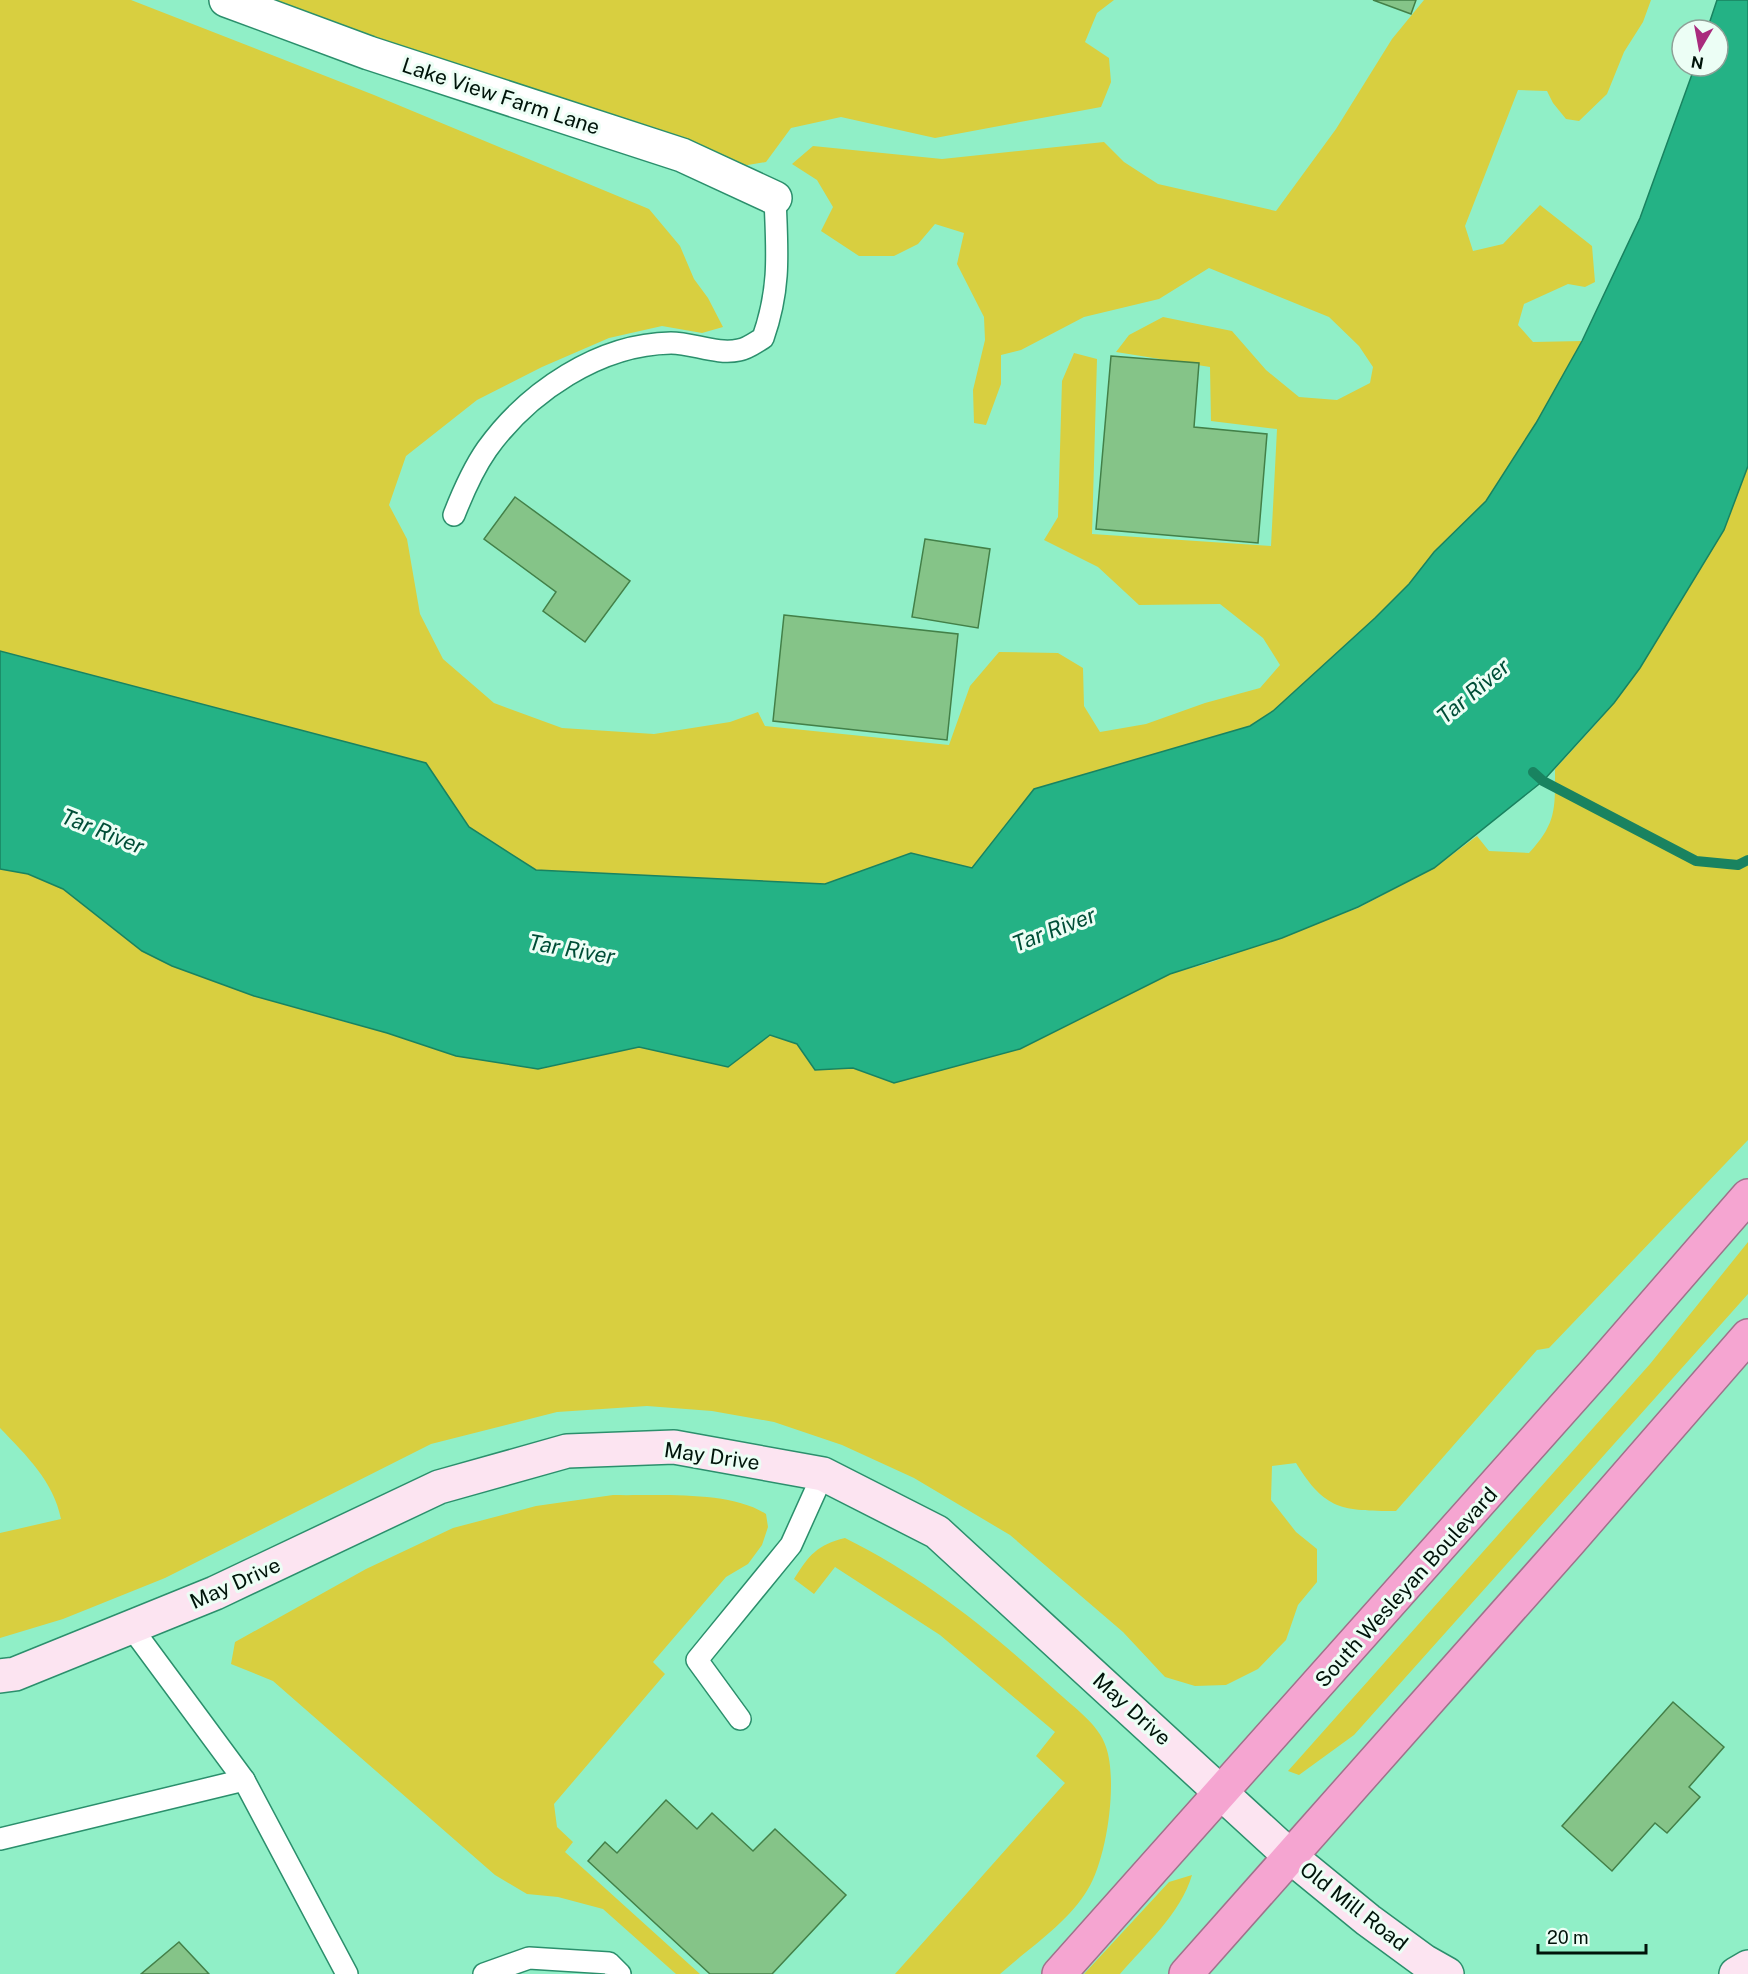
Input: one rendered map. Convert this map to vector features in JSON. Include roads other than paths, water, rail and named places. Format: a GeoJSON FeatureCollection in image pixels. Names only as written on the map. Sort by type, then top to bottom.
{"type":"FeatureCollection","features":[{"type":"Feature","properties":{"kind":"highway","name":"South Wesleyan Boulevard"},"geometry":{"type":"LineString","coordinates":[[1059,1974],[1597,1370],[1748,1196]]}},
{"type":"Feature","properties":{"kind":"highway"},"geometry":{"type":"LineString","coordinates":[[1186,1974],[1292,1857],[1748,1336]]}},
{"type":"Feature","properties":{"kind":"main road","name":"May Drive"},"geometry":{"type":"LineString","coordinates":[[0,1676],[15,1674],[215,1593],[439,1487],[567,1451],[674,1447],[823,1474],[937,1532],[1292,1857]]}},
{"type":"Feature","properties":{"kind":"main road","name":"Old Mill Road"},"geometry":{"type":"LineString","coordinates":[[1292,1857],[1368,1920],[1424,1961],[1447,1974]]}},
{"type":"Feature","properties":{"kind":"main road"},"geometry":{"type":"LineString","coordinates":[[1736,1974],[1748,1967]]}},
{"type":"Feature","properties":{"kind":"street","name":"Lake View Farm Lane"},"geometry":{"type":"LineString","coordinates":[[226,0],[369,53],[682,155],[775,198]]}},
{"type":"Feature","properties":{"kind":"lane"},"geometry":{"type":"LineString","coordinates":[[454,514],[487,449],[521,410],[558,381],[596,360],[636,347],[673,343],[708,349],[739,350],[763,338],[774,308],[778,278],[775,198]]}},
{"type":"Feature","properties":{"kind":"lane"},"geometry":{"type":"LineString","coordinates":[[740,1719],[697,1660],[791,1545],[823,1474]]}},
{"type":"Feature","properties":{"kind":"lane"},"geometry":{"type":"LineString","coordinates":[[131,1627],[244,1780],[347,1974]]}},
{"type":"Feature","properties":{"kind":"lane"},"geometry":{"type":"LineString","coordinates":[[0,1839],[244,1780]]}},
{"type":"Feature","properties":{"kind":"lane"},"geometry":{"type":"LineString","coordinates":[[484,1974],[520,1968],[529,1958],[609,1963],[620,1974]]}},
{"type":"Feature","properties":{"kind":"water","name":"Tar River"},"geometry":{"type":"Polygon","coordinates":[[[1717,0],[1748,0],[1748,466],[1724,530],[1640,668],[1614,703],[1543,781],[1434,868],[1358,907],[1282,938],[1170,974],[1020,1049],[894,1083],[853,1068],[815,1070],[797,1044],[770,1035],[728,1067],[639,1047],[538,1069],[456,1056],[387,1033],[254,996],[172,966],[142,951],[63,889],[28,874],[0,869],[0,651],[426,763],[469,827],[536,870],[825,884],[911,853],[972,868],[1034,789],[1250,726],[1273,711],[1375,618],[1409,584],[1434,552],[1486,501],[1536,423],[1582,341],[1640,218],[1691,78],[1730,78],[1730,18],[1711,18],[1717,0]]]}},
{"type":"Feature","properties":{"kind":"waterway"},"geometry":{"type":"LineString","coordinates":[[1533,772],[1543,781],[1696,861],[1738,865],[1748,860]]}}]}
